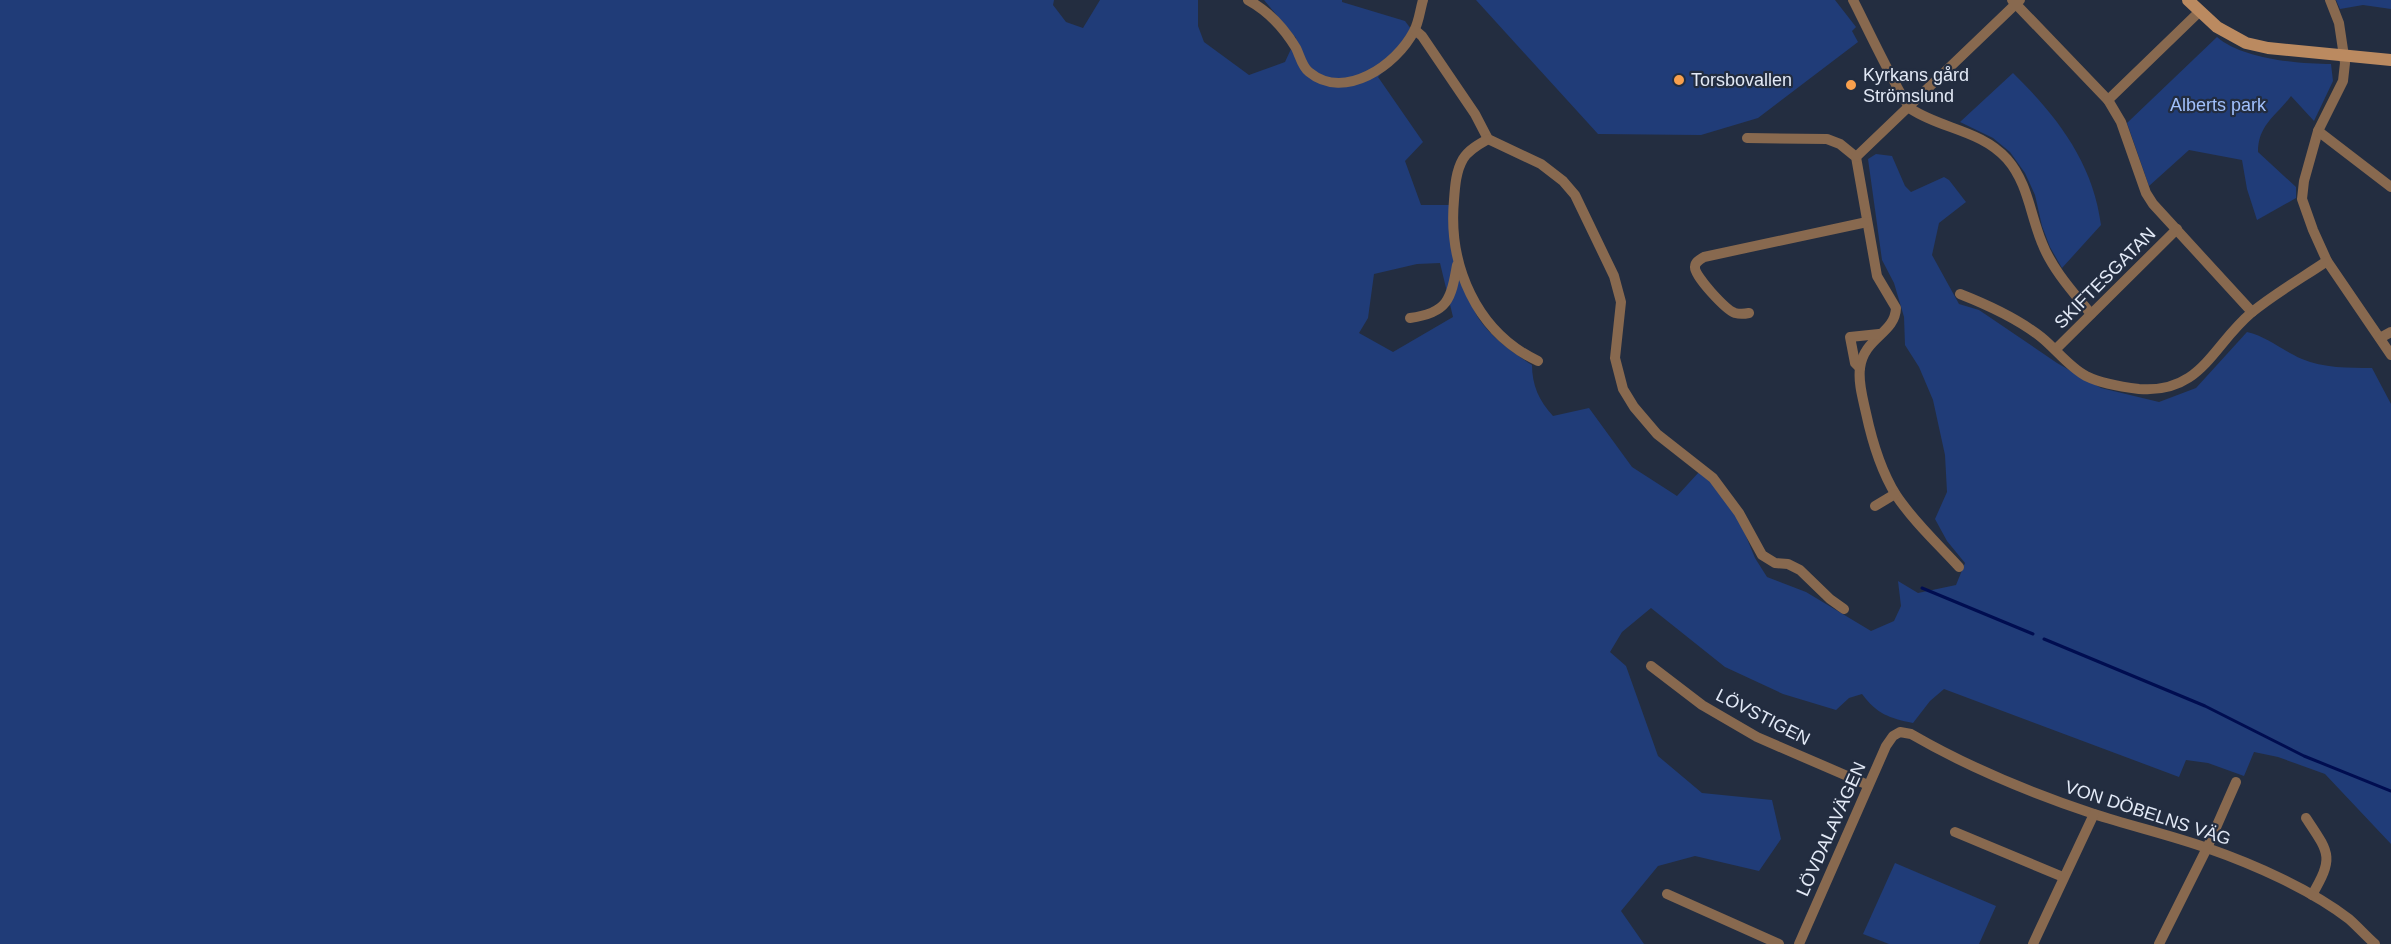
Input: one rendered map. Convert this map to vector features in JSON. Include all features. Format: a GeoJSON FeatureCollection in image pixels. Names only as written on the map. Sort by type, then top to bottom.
{"type":"FeatureCollection","features":[{"type":"Feature","properties":{"kind":"street"},"geometry":{"type":"LineString","coordinates":[[1248,0],[1263,8],[1279,25],[1295,48],[1306,70],[1324,82],[1342,84],[1360,79],[1382,67],[1402,49],[1415,30],[1422,0]]}},
{"type":"Feature","properties":{"kind":"street"},"geometry":{"type":"LineString","coordinates":[[1853,0],[1908,107],[1985,141],[2006,158],[2025,186],[2048,256],[2091,314]]}},
{"type":"Feature","properties":{"kind":"street"},"geometry":{"type":"LineString","coordinates":[[2188,0],[2217,27],[2246,43],[2268,48],[2391,60]]}},
{"type":"Feature","properties":{"kind":"street"},"geometry":{"type":"LineString","coordinates":[[2330,0],[2339,23],[2344,55],[2343,81],[2318,131],[2304,181],[2302,199],[2327,261],[2391,355]]}},
{"type":"Feature","properties":{"kind":"street"},"geometry":{"type":"LineString","coordinates":[[1856,157],[2016,1],[2108,100],[2121,122],[2146,193],[2252,312]]}},
{"type":"Feature","properties":{"kind":"street"},"geometry":{"type":"LineString","coordinates":[[2108,100],[2199,12]]}},
{"type":"Feature","properties":{"kind":"street"},"geometry":{"type":"LineString","coordinates":[[1415,30],[1422,36],[1475,114],[1488,139],[1540,164],[1563,181],[1575,195],[1614,276],[1621,302],[1615,358],[1623,389],[1634,407],[1657,434],[1713,478],[1739,513],[1762,555],[1775,563],[1788,564],[1800,570],[1830,599],[1844,609]]}},
{"type":"Feature","properties":{"kind":"street"},"geometry":{"type":"LineString","coordinates":[[2318,131],[2391,187]]}},
{"type":"Feature","properties":{"kind":"street"},"geometry":{"type":"LineString","coordinates":[[1747,138],[1827,139],[1840,144],[1856,157],[1879,282],[1894,301],[1896,308],[1893,323],[1868,346],[1860,368],[1868,422],[1879,457],[1895,494],[1959,567]]}},
{"type":"Feature","properties":{"kind":"street"},"geometry":{"type":"LineString","coordinates":[[1488,139],[1464,157],[1459,167],[1452,221],[1458,260],[1462,276],[1480,312],[1497,334],[1519,352],[1538,361]]}},
{"type":"Feature","properties":{"kind":"street"},"geometry":{"type":"LineString","coordinates":[[1749,313],[1737,314],[1725,306],[1696,274],[1697,261],[1712,255],[1868,222]]}},
{"type":"Feature","properties":{"kind":"street","name":"SKIFTESGATAN"},"geometry":{"type":"LineString","coordinates":[[2056,349],[2177,230]]}},
{"type":"Feature","properties":{"kind":"street"},"geometry":{"type":"LineString","coordinates":[[1410,318],[1435,313],[1443,307],[1451,294],[1458,260]]}},
{"type":"Feature","properties":{"kind":"street"},"geometry":{"type":"LineString","coordinates":[[1960,294],[1992,307],[2030,329],[2086,376],[2108,383],[2147,389],[2167,388],[2180,384],[2197,373],[2236,327],[2252,312],[2327,261]]}},
{"type":"Feature","properties":{"kind":"street"},"geometry":{"type":"LineString","coordinates":[[2380,338],[2391,332]]}},
{"type":"Feature","properties":{"kind":"street"},"geometry":{"type":"LineString","coordinates":[[1860,368],[1855,363],[1850,337],[1879,334]]}},
{"type":"Feature","properties":{"kind":"street"},"geometry":{"type":"LineString","coordinates":[[1875,506],[1895,494]]}},
{"type":"Feature","properties":{"kind":"street","name":"LÖVSTIGEN"},"geometry":{"type":"LineString","coordinates":[[1651,666],[1702,705],[1757,737],[1868,785]]}},
{"type":"Feature","properties":{"kind":"street","name":"LÖVDALAVÄGEN"},"geometry":{"type":"LineString","coordinates":[[1799,944],[1886,746],[1893,736],[1900,732]]}},
{"type":"Feature","properties":{"kind":"street","name":"VON DÖBELNS VÄG"},"geometry":{"type":"LineString","coordinates":[[1900,732],[1911,734],[1983,771],[2094,814],[2207,848],[2257,868],[2312,896],[2348,919],[2375,944]]}},
{"type":"Feature","properties":{"kind":"street"},"geometry":{"type":"LineString","coordinates":[[2159,944],[2207,848],[2236,782]]}},
{"type":"Feature","properties":{"kind":"street"},"geometry":{"type":"LineString","coordinates":[[2033,944],[2094,814]]}},
{"type":"Feature","properties":{"kind":"street"},"geometry":{"type":"LineString","coordinates":[[2306,818],[2325,851],[2328,862],[2312,896]]}},
{"type":"Feature","properties":{"kind":"street"},"geometry":{"type":"LineString","coordinates":[[1954,832],[2063,878]]}},
{"type":"Feature","properties":{"kind":"street"},"geometry":{"type":"LineString","coordinates":[[1667,894],[1779,944]]}},
{"type":"Feature","properties":{"kind":"green space"},"geometry":{"type":"Polygon","coordinates":[[[0,0],[1054,0],[1053,5],[1066,22],[1083,28],[1100,0],[1198,0],[1198,26],[1204,42],[1249,75],[1285,62],[1296,38],[1264,0],[1342,0],[1342,2],[1405,21],[1417,37],[1378,77],[1423,142],[1405,161],[1421,205],[1452,205],[1459,248],[1474,309],[1484,326],[1497,339],[1532,365],[1535,386],[1548,410],[1553,416],[1589,408],[1632,467],[1677,496],[1699,472],[1714,483],[1736,512],[1755,558],[1767,577],[1806,592],[1871,631],[1894,621],[1901,606],[1898,581],[1918,593],[1956,585],[1965,563],[1947,541],[1935,519],[1947,492],[1945,455],[1933,400],[1919,367],[1905,345],[1904,317],[1894,283],[1882,260],[1868,159],[1876,154],[1892,156],[1905,186],[1911,192],[1944,177],[1966,202],[1939,223],[1932,255],[1959,304],[1979,310],[2057,363],[2101,388],[2159,402],[2196,388],[2247,332],[2262,337],[2310,362],[2336,367],[2372,368],[2391,404],[2391,844],[2325,774],[2278,757],[2254,752],[2244,776],[2208,763],[2186,760],[2179,777],[1944,689],[1930,701],[1913,723],[1884,714],[1862,694],[1849,698],[1836,710],[1783,694],[1725,667],[1651,608],[1622,632],[1610,652],[1626,666],[1658,756],[1702,793],[1772,800],[1781,839],[1759,871],[1695,856],[1658,866],[1621,911],[1644,944],[0,944],[0,0]],[[1440,263],[1417,264],[1374,274],[1368,318],[1359,333],[1393,352],[1453,317],[1440,263]]]}},
{"type":"Feature","properties":{"kind":"green space","name":"Torsbovallen"},"geometry":{"type":"Polygon","coordinates":[[[1476,0],[1835,0],[1856,27],[1852,31],[1858,42],[1758,118],[1701,135],[1598,134],[1476,0]]]}},
{"type":"Feature","properties":{"kind":"green space"},"geometry":{"type":"Polygon","coordinates":[[[2336,0],[2391,0],[2391,9],[2363,5],[2340,9],[2336,0]]]}},
{"type":"Feature","properties":{"kind":"green space","name":"Alberts park"},"geometry":{"type":"Polygon","coordinates":[[[2217,37],[2241,50],[2271,59],[2331,64],[2333,81],[2314,121],[2291,96],[2264,128],[2258,152],[2296,187],[2296,198],[2257,220],[2247,189],[2242,160],[2189,150],[2149,186],[2127,123],[2217,37]]]}},
{"type":"Feature","properties":{"kind":"green space"},"geometry":{"type":"Polygon","coordinates":[[[2013,73],[2044,106],[2070,141],[2081,160],[2097,202],[2101,225],[2062,268],[2050,247],[2042,226],[2035,195],[2025,173],[2010,152],[1993,138],[1960,122],[2013,73]]]}},
{"type":"Feature","properties":{"kind":"green space"},"geometry":{"type":"Polygon","coordinates":[[[1895,863],[1996,906],[1979,944],[1889,944],[1863,934],[1895,863]]]}},
{"type":"Feature","properties":{"kind":"waterway"},"geometry":{"type":"LineString","coordinates":[[1922,588],[2033,634]]}},
{"type":"Feature","properties":{"kind":"waterway"},"geometry":{"type":"LineString","coordinates":[[2044,639],[2205,706],[2304,756],[2391,791]]}},
{"type":"Feature","properties":{"kind":"place","name":"Torsbovallen"},"geometry":{"type":"Point","coordinates":[1679,80]}},
{"type":"Feature","properties":{"kind":"place","name":"Kyrkans gård Strömslund"},"geometry":{"type":"Point","coordinates":[1851,85]}}]}
